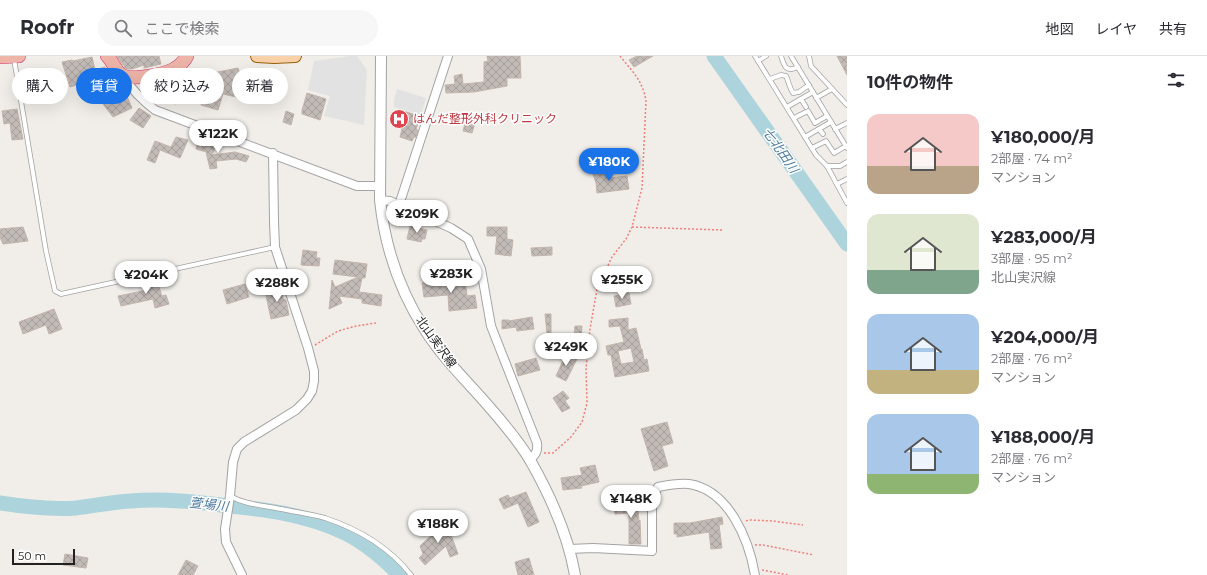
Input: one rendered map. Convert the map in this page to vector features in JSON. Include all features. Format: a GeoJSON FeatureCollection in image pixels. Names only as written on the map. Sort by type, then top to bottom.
{"type":"FeatureCollection","features":[{"type":"Feature","properties":{"kind":"highway"},"geometry":{"type":"LineString","coordinates":[[0,57],[19,56]]}},
{"type":"Feature","properties":{"kind":"highway"},"geometry":{"type":"LineString","coordinates":[[132,77],[166,72],[179,66],[187,56]]}},
{"type":"Feature","properties":{"kind":"highway"},"geometry":{"type":"LineString","coordinates":[[108,57],[116,68]]}},
{"type":"Feature","properties":{"kind":"main road"},"geometry":{"type":"LineString","coordinates":[[257,56],[295,56]]}},
{"type":"Feature","properties":{"kind":"street","name":"北山実沢線"},"geometry":{"type":"LineString","coordinates":[[381,56],[380,200],[383,224],[391,260],[399,282],[426,331],[447,360],[491,408],[516,441],[533,456],[560,522],[569,549],[575,575]]}},
{"type":"Feature","properties":{"kind":"street"},"geometry":{"type":"LineString","coordinates":[[400,205],[448,56]]}},
{"type":"Feature","properties":{"kind":"street"},"geometry":{"type":"LineString","coordinates":[[132,88],[140,98],[155,110],[273,153],[357,186],[380,186]]}},
{"type":"Feature","properties":{"kind":"street"},"geometry":{"type":"LineString","coordinates":[[242,575],[226,542],[225,529],[230,499],[233,462],[237,449],[244,442],[296,410],[307,399],[312,391],[314,380],[314,371],[308,348],[275,247],[273,153]]}},
{"type":"Feature","properties":{"kind":"street"},"geometry":{"type":"LineString","coordinates":[[380,200],[390,201],[451,228],[468,240],[481,269],[491,326],[537,443],[538,448],[533,456]]}},
{"type":"Feature","properties":{"kind":"street"},"geometry":{"type":"LineString","coordinates":[[569,549],[593,548],[652,551],[652,498],[658,487],[673,484],[689,484],[705,490],[721,501],[739,524],[747,545],[754,572]]}},
{"type":"Feature","properties":{"kind":"lane"},"geometry":{"type":"LineString","coordinates":[[14,56],[46,251],[55,291],[62,294],[275,247]]}},
{"type":"Feature","properties":{"kind":"lane"},"geometry":{"type":"LineString","coordinates":[[755,56],[816,155],[827,166],[847,203]]}},
{"type":"Feature","properties":{"kind":"lane"},"geometry":{"type":"LineString","coordinates":[[758,61],[766,56]]}},
{"type":"Feature","properties":{"kind":"lane"},"geometry":{"type":"LineString","coordinates":[[781,56],[785,67],[793,70],[798,68]]}},
{"type":"Feature","properties":{"kind":"lane"},"geometry":{"type":"LineString","coordinates":[[791,56],[847,147],[834,153],[826,141],[812,148]]}},
{"type":"Feature","properties":{"kind":"lane"},"geometry":{"type":"LineString","coordinates":[[805,56],[811,66],[847,105]]}},
{"type":"Feature","properties":{"kind":"lane"},"geometry":{"type":"LineString","coordinates":[[809,56],[811,66]]}},
{"type":"Feature","properties":{"kind":"lane"},"geometry":{"type":"LineString","coordinates":[[770,79],[781,75],[786,76],[793,93],[799,92],[809,85]]}},
{"type":"Feature","properties":{"kind":"lane"},"geometry":{"type":"LineString","coordinates":[[816,98],[832,89]]}},
{"type":"Feature","properties":{"kind":"lane"},"geometry":{"type":"LineString","coordinates":[[787,107],[813,92]]}},
{"type":"Feature","properties":{"kind":"lane"},"geometry":{"type":"LineString","coordinates":[[801,98],[806,106]]}},
{"type":"Feature","properties":{"kind":"lane"},"geometry":{"type":"LineString","coordinates":[[794,118],[808,111],[815,123],[827,116]]}},
{"type":"Feature","properties":{"kind":"lane"},"geometry":{"type":"LineString","coordinates":[[805,136],[831,122]]}},
{"type":"Feature","properties":{"kind":"lane"},"geometry":{"type":"LineString","coordinates":[[835,129],[847,123]]}},
{"type":"Feature","properties":{"kind":"lane"},"geometry":{"type":"LineString","coordinates":[[819,129],[823,134]]}},
{"type":"Feature","properties":{"kind":"lane"},"geometry":{"type":"LineString","coordinates":[[827,166],[840,166],[846,164]]}},
{"type":"Feature","properties":{"kind":"lane"},"geometry":{"type":"LineString","coordinates":[[837,184],[847,179]]}},
{"type":"Feature","properties":{"kind":"lane"},"geometry":{"type":"LineString","coordinates":[[230,499],[312,515],[344,525],[378,544],[411,575]]}},
{"type":"Feature","properties":{"kind":"path"},"geometry":{"type":"LineString","coordinates":[[533,456],[553,453],[571,437],[582,422],[587,403],[586,368],[590,329],[597,289],[612,257],[626,239],[632,227],[642,188],[646,101],[644,90],[638,79],[620,56]]}},
{"type":"Feature","properties":{"kind":"path"},"geometry":{"type":"LineString","coordinates":[[632,227],[722,230]]}},
{"type":"Feature","properties":{"kind":"path"},"geometry":{"type":"LineString","coordinates":[[308,348],[338,332],[356,326],[376,323]]}},
{"type":"Feature","properties":{"kind":"path"},"geometry":{"type":"LineString","coordinates":[[739,524],[749,520],[773,520],[803,525]]}},
{"type":"Feature","properties":{"kind":"path"},"geometry":{"type":"LineString","coordinates":[[747,545],[763,545],[814,555]]}},
{"type":"Feature","properties":{"kind":"path"},"geometry":{"type":"LineString","coordinates":[[754,572],[765,570],[789,575]]}},
{"type":"Feature","properties":{"kind":"shaded area"},"geometry":{"type":"Polygon","coordinates":[[[357,56],[367,70],[364,125],[324,116],[330,96],[308,90],[314,61],[357,56]]]}},
{"type":"Feature","properties":{"kind":"shaded area"},"geometry":{"type":"Polygon","coordinates":[[[397,89],[426,98],[421,115],[394,107],[397,89]]]}},
{"type":"Feature","properties":{"kind":"building"},"geometry":{"type":"Polygon","coordinates":[[[117,56],[159,56],[161,64],[144,68],[144,65],[132,69],[125,68],[124,64],[123,65],[117,56]]]}},
{"type":"Feature","properties":{"kind":"building"},"geometry":{"type":"Polygon","coordinates":[[[487,56],[520,56],[521,78],[507,78],[507,86],[474,92],[446,93],[445,85],[455,84],[454,76],[462,74],[463,84],[484,82],[484,62],[488,61],[487,56]]]}},
{"type":"Feature","properties":{"kind":"building"},"geometry":{"type":"Polygon","coordinates":[[[637,56],[653,56],[634,67],[629,60],[637,56]]]}},
{"type":"Feature","properties":{"kind":"building"},"geometry":{"type":"Polygon","coordinates":[[[837,56],[847,56],[847,75],[837,56]]]}},
{"type":"Feature","properties":{"kind":"building"},"geometry":{"type":"Polygon","coordinates":[[[92,57],[95,68],[76,68],[76,85],[70,87],[68,81],[68,68],[64,68],[62,62],[92,57]]]}},
{"type":"Feature","properties":{"kind":"building"},"geometry":{"type":"Polygon","coordinates":[[[232,69],[232,96],[224,94],[224,71],[232,69]]]}},
{"type":"Feature","properties":{"kind":"building"},"geometry":{"type":"Polygon","coordinates":[[[307,93],[326,99],[320,120],[302,114],[307,93]]]}},
{"type":"Feature","properties":{"kind":"building"},"geometry":{"type":"Polygon","coordinates":[[[103,104],[130,104],[132,108],[113,117],[103,104]]]}},
{"type":"Feature","properties":{"kind":"building"},"geometry":{"type":"Polygon","coordinates":[[[201,104],[220,104],[218,110],[201,104]]]}},
{"type":"Feature","properties":{"kind":"building"},"geometry":{"type":"Polygon","coordinates":[[[139,108],[151,116],[143,128],[130,120],[139,108]]]}},
{"type":"Feature","properties":{"kind":"building"},"geometry":{"type":"Polygon","coordinates":[[[17,109],[23,139],[12,140],[10,123],[4,124],[2,111],[17,109]]]}},
{"type":"Feature","properties":{"kind":"building"},"geometry":{"type":"Polygon","coordinates":[[[286,111],[294,114],[291,125],[283,122],[286,111]]]}},
{"type":"Feature","properties":{"kind":"building"},"geometry":{"type":"Polygon","coordinates":[[[403,111],[420,116],[416,130],[418,130],[416,137],[414,137],[412,141],[400,137],[402,129],[398,128],[403,111]]]}},
{"type":"Feature","properties":{"kind":"building"},"geometry":{"type":"Polygon","coordinates":[[[467,117],[476,120],[472,133],[463,131],[467,117]]]}},
{"type":"Feature","properties":{"kind":"building"},"geometry":{"type":"Polygon","coordinates":[[[176,137],[188,140],[180,158],[160,150],[155,163],[147,160],[155,141],[171,147],[176,137]]]}},
{"type":"Feature","properties":{"kind":"building"},"geometry":{"type":"Polygon","coordinates":[[[199,139],[210,142],[209,144],[215,148],[212,155],[235,152],[249,156],[246,162],[236,159],[216,161],[217,168],[210,169],[206,152],[196,149],[199,139]]]}},
{"type":"Feature","properties":{"kind":"building"},"geometry":{"type":"Polygon","coordinates":[[[606,167],[609,178],[627,176],[629,189],[597,193],[596,183],[592,171],[606,167]]]}},
{"type":"Feature","properties":{"kind":"building"},"geometry":{"type":"Polygon","coordinates":[[[410,226],[427,230],[425,239],[422,239],[421,242],[407,239],[410,226]]]}},
{"type":"Feature","properties":{"kind":"building"},"geometry":{"type":"Polygon","coordinates":[[[23,227],[28,241],[3,244],[0,237],[0,229],[23,227]]]}},
{"type":"Feature","properties":{"kind":"building"},"geometry":{"type":"Polygon","coordinates":[[[487,227],[507,227],[507,239],[513,240],[511,256],[495,254],[497,236],[487,236],[487,227]]]}},
{"type":"Feature","properties":{"kind":"building"},"geometry":{"type":"Polygon","coordinates":[[[552,247],[552,255],[532,256],[531,248],[552,247]]]}},
{"type":"Feature","properties":{"kind":"building"},"geometry":{"type":"Polygon","coordinates":[[[303,250],[317,252],[316,258],[320,258],[319,266],[301,265],[303,250]]]}},
{"type":"Feature","properties":{"kind":"building"},"geometry":{"type":"Polygon","coordinates":[[[335,260],[367,264],[365,278],[362,278],[359,292],[382,295],[381,306],[362,303],[362,299],[339,296],[342,303],[329,309],[332,280],[335,287],[358,277],[333,274],[335,260]]]}},
{"type":"Feature","properties":{"kind":"building"},"geometry":{"type":"Polygon","coordinates":[[[156,278],[162,296],[166,295],[169,304],[155,308],[153,299],[121,306],[118,296],[147,290],[145,281],[156,278]]]}},
{"type":"Feature","properties":{"kind":"building"},"geometry":{"type":"Polygon","coordinates":[[[465,280],[467,296],[475,295],[477,308],[449,311],[448,295],[424,297],[422,283],[465,280]]]}},
{"type":"Feature","properties":{"kind":"building"},"geometry":{"type":"Polygon","coordinates":[[[245,284],[249,297],[227,304],[223,290],[245,284]]]}},
{"type":"Feature","properties":{"kind":"building"},"geometry":{"type":"Polygon","coordinates":[[[281,287],[283,299],[286,300],[289,315],[271,319],[265,291],[281,287]]]}},
{"type":"Feature","properties":{"kind":"building"},"geometry":{"type":"Polygon","coordinates":[[[629,293],[631,304],[616,307],[614,296],[629,293]]]}},
{"type":"Feature","properties":{"kind":"building"},"geometry":{"type":"Polygon","coordinates":[[[54,309],[62,329],[49,334],[46,325],[23,334],[19,322],[54,309]]]}},
{"type":"Feature","properties":{"kind":"building"},"geometry":{"type":"Polygon","coordinates":[[[545,314],[551,314],[551,333],[547,333],[545,314]]]}},
{"type":"Feature","properties":{"kind":"building"},"geometry":{"type":"Polygon","coordinates":[[[532,317],[534,329],[517,331],[516,327],[502,329],[502,320],[509,321],[532,317]]]}},
{"type":"Feature","properties":{"kind":"building"},"geometry":{"type":"Polygon","coordinates":[[[628,318],[628,330],[636,328],[644,360],[647,359],[649,371],[615,377],[611,355],[608,355],[606,346],[624,342],[620,326],[609,327],[609,320],[628,318]],[[631,348],[618,351],[621,364],[634,362],[631,348]]]}},
{"type":"Feature","properties":{"kind":"building"},"geometry":{"type":"Polygon","coordinates":[[[575,326],[582,326],[581,338],[574,338],[575,326]]]}},
{"type":"Feature","properties":{"kind":"building"},"geometry":{"type":"Polygon","coordinates":[[[566,354],[577,359],[566,381],[556,376],[566,354]]]}},
{"type":"Feature","properties":{"kind":"building"},"geometry":{"type":"Polygon","coordinates":[[[536,358],[540,370],[518,376],[515,364],[536,358]]]}},
{"type":"Feature","properties":{"kind":"building"},"geometry":{"type":"Polygon","coordinates":[[[563,391],[569,398],[565,401],[570,408],[562,412],[553,398],[563,391]]]}},
{"type":"Feature","properties":{"kind":"building"},"geometry":{"type":"Polygon","coordinates":[[[667,422],[673,443],[662,446],[668,466],[654,471],[641,429],[667,422]]]}},
{"type":"Feature","properties":{"kind":"building"},"geometry":{"type":"Polygon","coordinates":[[[595,465],[599,482],[581,486],[582,488],[563,490],[561,478],[582,475],[580,468],[595,465]]]}},
{"type":"Feature","properties":{"kind":"building"},"geometry":{"type":"Polygon","coordinates":[[[526,492],[539,522],[528,527],[518,503],[504,509],[499,499],[508,495],[510,498],[526,492]]]}},
{"type":"Feature","properties":{"kind":"building"},"geometry":{"type":"Polygon","coordinates":[[[637,500],[641,544],[629,544],[629,513],[615,514],[614,502],[637,500]]]}},
{"type":"Feature","properties":{"kind":"building"},"geometry":{"type":"Polygon","coordinates":[[[722,517],[723,524],[719,525],[722,548],[711,549],[709,532],[677,537],[677,534],[674,534],[674,523],[690,523],[722,517]]]}},
{"type":"Feature","properties":{"kind":"building"},"geometry":{"type":"Polygon","coordinates":[[[446,521],[458,554],[450,557],[446,546],[425,565],[419,558],[423,554],[420,546],[446,521]]]}},
{"type":"Feature","properties":{"kind":"building"},"geometry":{"type":"Polygon","coordinates":[[[65,554],[88,558],[86,568],[63,565],[65,554]]]}},
{"type":"Feature","properties":{"kind":"building"},"geometry":{"type":"Polygon","coordinates":[[[529,558],[534,575],[518,575],[515,562],[529,558]]]}},
{"type":"Feature","properties":{"kind":"building"},"geometry":{"type":"Polygon","coordinates":[[[186,560],[198,566],[193,575],[178,575],[186,560]]]}},
{"type":"Feature","properties":{"kind":"waterway","name":"七北田川"},"geometry":{"type":"LineString","coordinates":[[714,56],[847,244]]}},
{"type":"Feature","properties":{"kind":"waterway","name":"萱場川"},"geometry":{"type":"LineString","coordinates":[[0,503],[38,508],[66,509],[141,500],[164,500],[187,501],[284,513],[315,521],[353,537],[374,552],[400,575]]}},
{"type":"Feature","properties":{"kind":"place","name":"はんだ整形外科クリニック"},"geometry":{"type":"Point","coordinates":[399,119]}}]}
